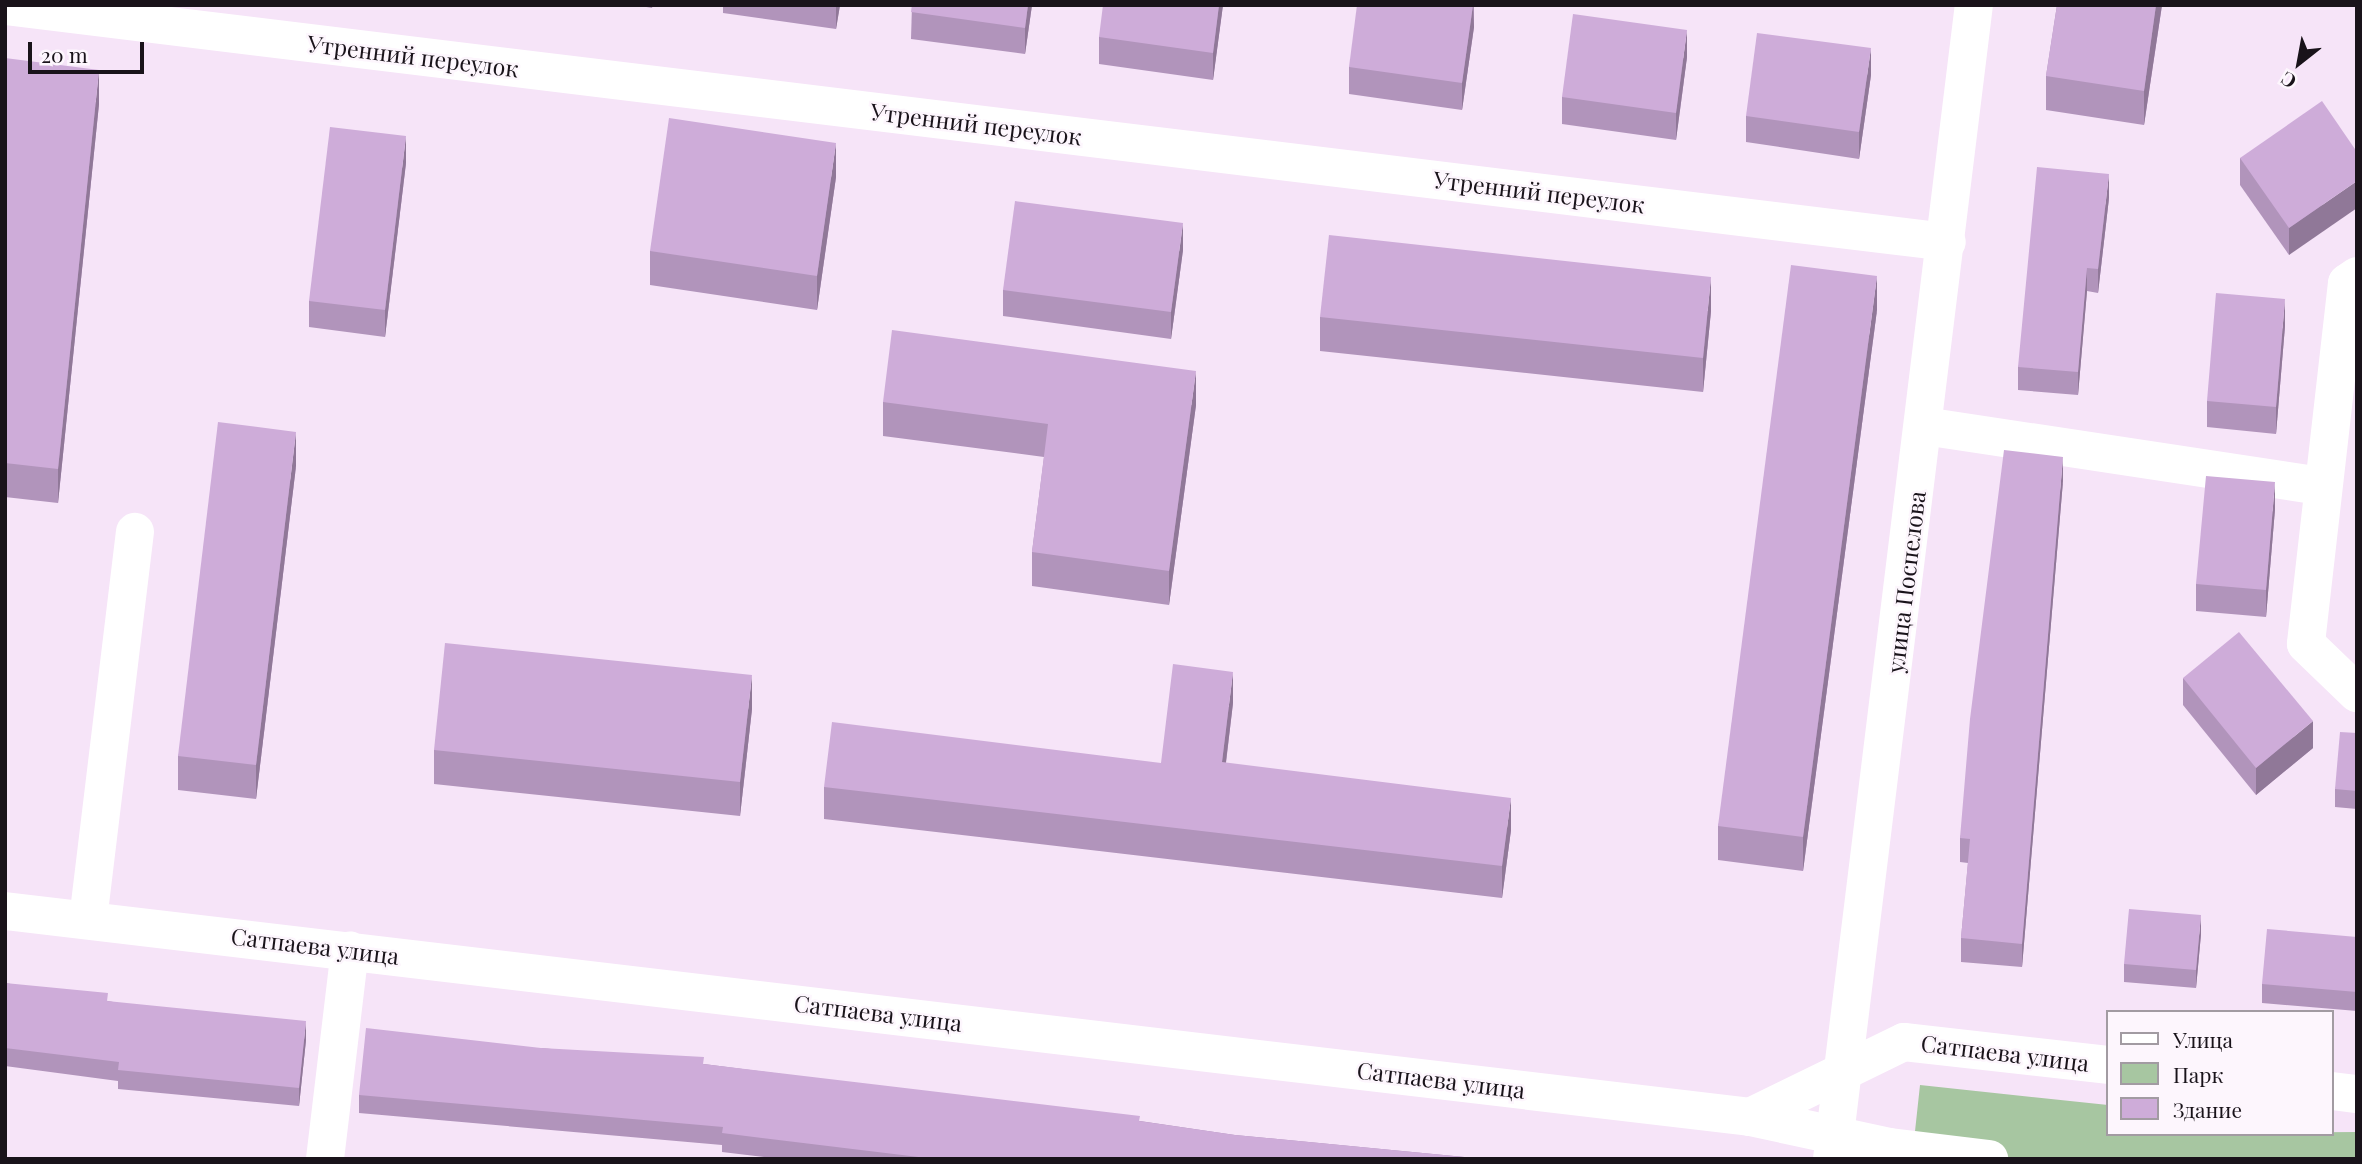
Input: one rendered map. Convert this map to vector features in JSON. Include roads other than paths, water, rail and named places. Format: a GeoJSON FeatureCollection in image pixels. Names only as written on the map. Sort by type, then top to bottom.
{"type":"FeatureCollection","features":[{"type":"Feature","properties":{"kind":"street","name":"улица Поспелова"},"geometry":{"type":"LineString","coordinates":[[1834,1147],[1847,1070],[1974,5]]}},
{"type":"Feature","properties":{"kind":"street","name":"Утренний переулок"},"geometry":{"type":"LineString","coordinates":[[5,6],[1947,242]]}},
{"type":"Feature","properties":{"kind":"street"},"geometry":{"type":"LineString","coordinates":[[2357,276],[2347,283],[2321,486],[2306,643],[2357,693]]}},
{"type":"Feature","properties":{"kind":"street"},"geometry":{"type":"LineString","coordinates":[[1924,426],[2321,486]]}},
{"type":"Feature","properties":{"kind":"street"},"geometry":{"type":"LineString","coordinates":[[89,920],[135,532]]}},
{"type":"Feature","properties":{"kind":"street","name":"Сатпаева улица"},"geometry":{"type":"LineString","coordinates":[[5,911],[1750,1117],[1834,1147],[1989,1159]]}},
{"type":"Feature","properties":{"kind":"street"},"geometry":{"type":"LineString","coordinates":[[324,1159],[350,950]]}},
{"type":"Feature","properties":{"kind":"street","name":"Сатпаева улица"},"geometry":{"type":"LineString","coordinates":[[1750,1117],[1905,1042],[2106,1065]]}},
{"type":"Feature","properties":{"kind":"street"},"geometry":{"type":"LineString","coordinates":[[2334,1091],[2357,1094]]}}]}
